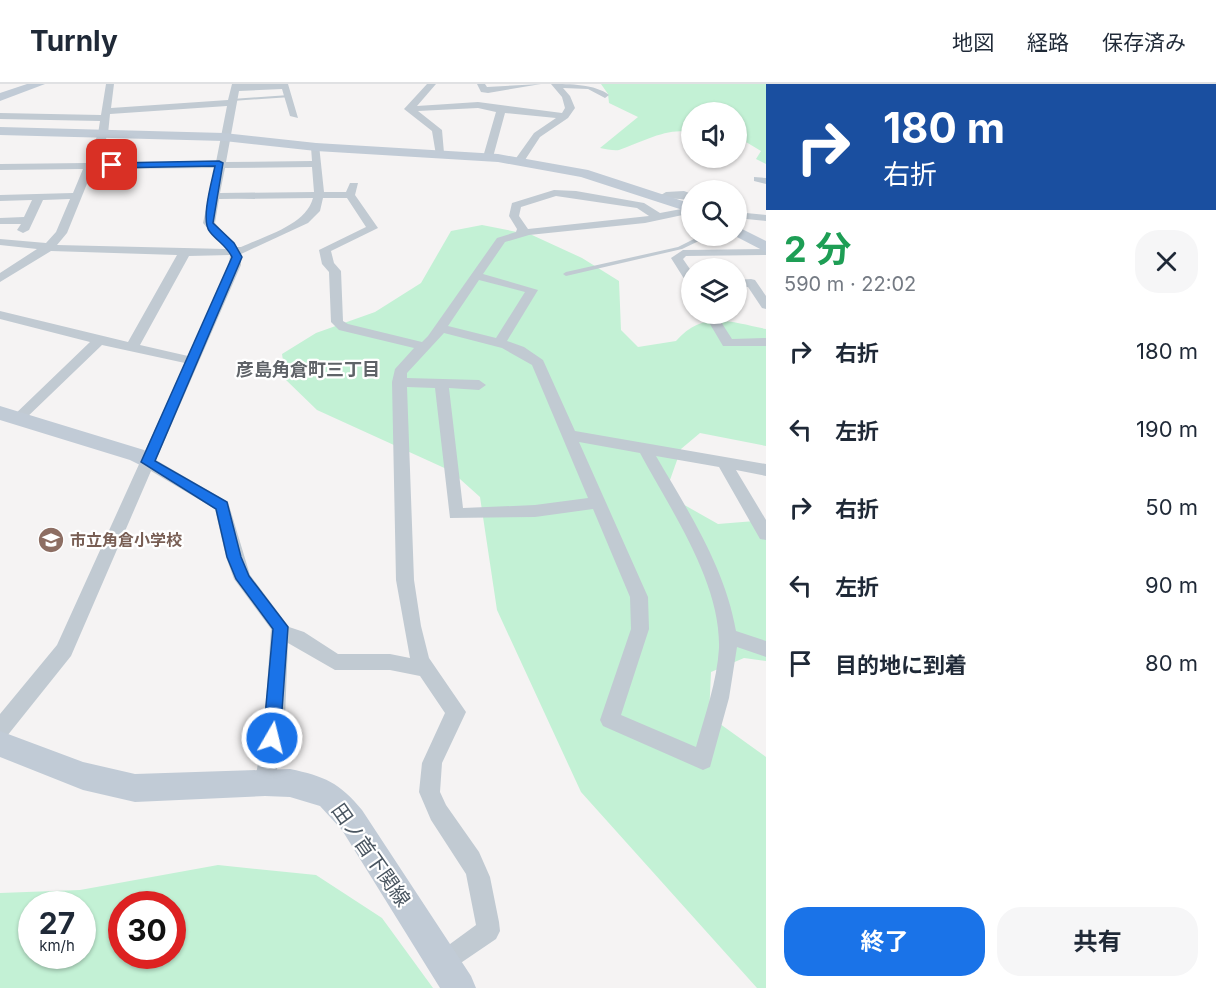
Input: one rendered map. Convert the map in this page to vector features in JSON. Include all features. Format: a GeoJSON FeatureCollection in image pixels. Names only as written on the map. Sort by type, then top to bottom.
{"type":"FeatureCollection","features":[{"type":"Feature","properties":{"kind":"street"},"geometry":{"type":"LineString","coordinates":[[0,97],[39,84]]}},
{"type":"Feature","properties":{"kind":"street"},"geometry":{"type":"LineString","coordinates":[[0,278],[49,248],[60,232],[78,196],[103,134],[110,84]]}},
{"type":"Feature","properties":{"kind":"street"},"geometry":{"type":"LineString","coordinates":[[409,109],[432,84]]}},
{"type":"Feature","properties":{"kind":"street"},"geometry":{"type":"LineString","coordinates":[[481,84],[484,90],[530,84]]}},
{"type":"Feature","properties":{"kind":"street"},"geometry":{"type":"LineString","coordinates":[[555,85],[594,85],[600,88],[605,95]]}},
{"type":"Feature","properties":{"kind":"street"},"geometry":{"type":"LineString","coordinates":[[519,161],[537,135],[565,116],[570,104],[555,85]]}},
{"type":"Feature","properties":{"kind":"street"},"geometry":{"type":"LineString","coordinates":[[0,116],[107,115],[285,86],[295,116]]}},
{"type":"Feature","properties":{"kind":"street"},"geometry":{"type":"LineString","coordinates":[[0,729],[64,650],[235,265],[237,257],[235,252],[210,227],[209,218],[234,94]]}},
{"type":"Feature","properties":{"kind":"street"},"geometry":{"type":"LineString","coordinates":[[409,109],[478,105],[501,110],[565,116]]}},
{"type":"Feature","properties":{"kind":"street"},"geometry":{"type":"LineString","coordinates":[[409,109],[437,130],[439,153]]}},
{"type":"Feature","properties":{"kind":"street"},"geometry":{"type":"LineString","coordinates":[[488,157],[501,110]]}},
{"type":"Feature","properties":{"kind":"street"},"geometry":{"type":"LineString","coordinates":[[0,131],[224,137],[316,147],[488,157],[519,161],[609,180],[681,208]]}},
{"type":"Feature","properties":{"kind":"street"},"geometry":{"type":"LineString","coordinates":[[0,242],[49,248],[235,252],[304,221],[315,211],[319,195],[316,147]]}},
{"type":"Feature","properties":{"kind":"street"},"geometry":{"type":"LineString","coordinates":[[0,167],[219,163],[316,164]]}},
{"type":"Feature","properties":{"kind":"street"},"geometry":{"type":"LineString","coordinates":[[213,196],[319,195],[352,190],[372,228],[325,250],[328,264],[335,271],[337,322],[344,327],[422,346]]}},
{"type":"Feature","properties":{"kind":"street"},"geometry":{"type":"LineString","coordinates":[[521,233],[523,229],[513,216],[516,205],[525,201],[542,199],[554,193],[629,202],[644,206],[658,217]]}},
{"type":"Feature","properties":{"kind":"street"},"geometry":{"type":"LineString","coordinates":[[666,195],[681,194]]}},
{"type":"Feature","properties":{"kind":"street"},"geometry":{"type":"LineString","coordinates":[[0,198],[78,196]]}},
{"type":"Feature","properties":{"kind":"street"},"geometry":{"type":"LineString","coordinates":[[0,221],[26,225],[39,197]]}},
{"type":"Feature","properties":{"kind":"street"},"geometry":{"type":"LineString","coordinates":[[443,963],[488,931],[477,872],[438,813],[430,793],[430,768],[456,712],[425,669],[412,626],[405,580],[399,372],[422,346],[433,339],[501,240],[521,233],[681,213]]}},
{"type":"Feature","properties":{"kind":"street"},"geometry":{"type":"LineString","coordinates":[[747,216],[766,218]]}},
{"type":"Feature","properties":{"kind":"street"},"geometry":{"type":"LineString","coordinates":[[747,236],[766,246]]}},
{"type":"Feature","properties":{"kind":"street"},"geometry":{"type":"LineString","coordinates":[[132,348],[185,252]]}},
{"type":"Feature","properties":{"kind":"street"},"geometry":{"type":"LineString","coordinates":[[681,264],[677,258],[682,253],[766,252]]}},
{"type":"Feature","properties":{"kind":"street"},"geometry":{"type":"LineString","coordinates":[[476,276],[532,290],[499,344]]}},
{"type":"Feature","properties":{"kind":"street"},"geometry":{"type":"LineString","coordinates":[[747,283],[751,283],[766,305]]}},
{"type":"Feature","properties":{"kind":"street"},"geometry":{"type":"LineString","coordinates":[[0,315],[193,361]]}},
{"type":"Feature","properties":{"kind":"street"},"geometry":{"type":"LineString","coordinates":[[717,324],[729,343],[766,342]]}},
{"type":"Feature","properties":{"kind":"street"},"geometry":{"type":"LineString","coordinates":[[441,328],[524,353],[538,363],[633,581],[641,613],[637,642],[610,720],[703,760],[723,677],[728,636],[725,615],[714,581],[645,449]]}},
{"type":"Feature","properties":{"kind":"street"},"geometry":{"type":"LineString","coordinates":[[9,416],[84,357],[99,340]]}},
{"type":"Feature","properties":{"kind":"street"},"geometry":{"type":"LineString","coordinates":[[399,382],[479,385]]}},
{"type":"Feature","properties":{"kind":"street"},"geometry":{"type":"LineString","coordinates":[[441,384],[456,514],[535,511],[599,501]]}},
{"type":"Feature","properties":{"kind":"street"},"geometry":{"type":"LineString","coordinates":[[9,416],[137,455],[222,506],[234,557],[243,579],[280,627],[282,633],[275,717],[265,782]]}},
{"type":"Feature","properties":{"kind":"street"},"geometry":{"type":"LineString","coordinates":[[570,435],[766,470]]}},
{"type":"Feature","properties":{"kind":"street"},"geometry":{"type":"LineString","coordinates":[[724,463],[766,534]]}},
{"type":"Feature","properties":{"kind":"street"},"geometry":{"type":"LineString","coordinates":[[282,633],[298,638],[335,663],[390,662],[425,669]]}},
{"type":"Feature","properties":{"kind":"street"},"geometry":{"type":"LineString","coordinates":[[728,636],[766,649]]}},
{"type":"Feature","properties":{"kind":"street","name":"田ノ首下関線"},"geometry":{"type":"LineString","coordinates":[[0,744],[49,764],[134,788],[165,790],[265,782],[313,787],[330,796],[352,819],[459,988]]}},
{"type":"Feature","properties":{"kind":"lane"},"geometry":{"type":"LineString","coordinates":[[566,274],[684,246]]}},
{"type":"Feature","properties":{"kind":"green space"},"geometry":{"type":"Polygon","coordinates":[[[601,84],[766,84],[766,164],[756,159],[761,151],[747,143],[747,102],[681,102],[681,131],[665,133],[619,150],[600,148],[638,117],[609,103],[608,94],[601,84]]]}},
{"type":"Feature","properties":{"kind":"green space"},"geometry":{"type":"Polygon","coordinates":[[[482,225],[532,235],[582,258],[619,281],[621,330],[638,347],[676,341],[686,331],[700,324],[740,324],[766,329],[766,446],[700,433],[681,449],[665,494],[718,524],[766,520],[766,661],[744,658],[711,672],[709,716],[766,757],[766,988],[757,988],[581,792],[497,610],[480,497],[451,471],[317,410],[286,380],[282,354],[316,333],[375,312],[421,283],[451,231],[482,225]]]}},
{"type":"Feature","properties":{"kind":"green space"},"geometry":{"type":"Polygon","coordinates":[[[218,865],[316,875],[382,918],[433,988],[0,988],[0,893],[18,892],[18,969],[96,969],[96,891],[53,891],[80,890],[218,865]]]}},
{"type":"Feature","properties":{"kind":"place","name":"市立角倉小学校"},"geometry":{"type":"Point","coordinates":[51,540]}},
{"type":"Feature","properties":{"kind":"district","name":"彦島角倉町三丁目"},"geometry":{"type":"Point","coordinates":[308,369]}},
{"type":"Feature","properties":{"kind":"route"},"geometry":{"type":"LineString","coordinates":[[112,165],[219,163],[209,223],[218,235],[231,245],[237,257],[148,462],[222,506],[234,557],[243,579],[280,627],[282,633],[272,738]]}}]}
